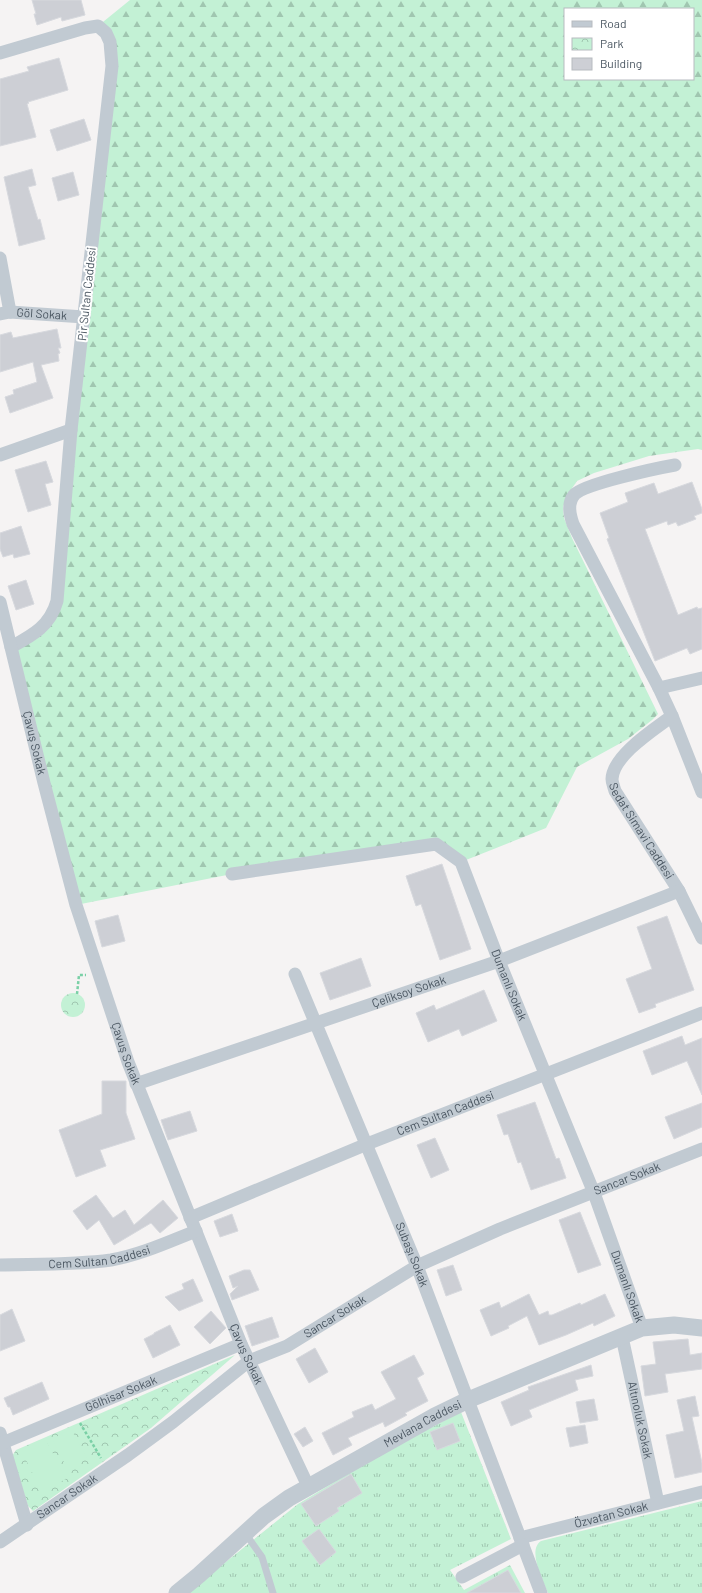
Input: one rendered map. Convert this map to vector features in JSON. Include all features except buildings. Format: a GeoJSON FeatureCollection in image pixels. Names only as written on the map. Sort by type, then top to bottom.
{"type":"FeatureCollection","features":[{"type":"Feature","properties":{"kind":"street","name":"Pir Sultan Caddesi"},"geometry":{"type":"LineString","coordinates":[[0,53],[98,26],[106,32],[110,42],[112,66],[71,430],[57,601],[50,620],[42,628],[25,640],[11,647]]}},
{"type":"Feature","properties":{"kind":"street"},"geometry":{"type":"LineString","coordinates":[[0,258],[5,313]]}},
{"type":"Feature","properties":{"kind":"street","name":"Göl Sokak"},"geometry":{"type":"LineString","coordinates":[[5,313],[84,318]]}},
{"type":"Feature","properties":{"kind":"street"},"geometry":{"type":"LineString","coordinates":[[0,455],[71,430]]}},
{"type":"Feature","properties":{"kind":"street"},"geometry":{"type":"LineString","coordinates":[[675,464],[633,473],[575,493],[570,502],[570,514],[573,524],[659,688],[672,716],[702,792]]}},
{"type":"Feature","properties":{"kind":"street","name":"Çavuş Sokak"},"geometry":{"type":"LineString","coordinates":[[0,602],[44,783],[76,905],[136,1084],[241,1344],[308,1486]]}},
{"type":"Feature","properties":{"kind":"street"},"geometry":{"type":"LineString","coordinates":[[659,688],[702,678]]}},
{"type":"Feature","properties":{"kind":"street","name":"Sedat Simavi Caddesi"},"geometry":{"type":"LineString","coordinates":[[672,716],[630,748],[617,765],[612,780],[615,791],[679,892],[702,938]]}},
{"type":"Feature","properties":{"kind":"street","name":"Dumanlı Sokak"},"geometry":{"type":"LineString","coordinates":[[232,874],[436,844],[461,862],[499,961],[594,1192],[642,1328]]}},
{"type":"Feature","properties":{"kind":"street","name":"Çeliksoy Sokak"},"geometry":{"type":"LineString","coordinates":[[136,1084],[499,961],[679,892]]}},
{"type":"Feature","properties":{"kind":"street","name":"Subaşı Sokak"},"geometry":{"type":"LineString","coordinates":[[296,974],[417,1266],[541,1593]]}},
{"type":"Feature","properties":{"kind":"street","name":"Cem Sultan Caddesi"},"geometry":{"type":"LineString","coordinates":[[190,1218],[366,1144],[702,1013]]}},
{"type":"Feature","properties":{"kind":"street","name":"Sancar Sokak"},"geometry":{"type":"LineString","coordinates":[[0,1542],[108,1469],[173,1422],[249,1362],[287,1346],[417,1266],[500,1229],[702,1149]]}},
{"type":"Feature","properties":{"kind":"street","name":"Cem Sultan Caddesi"},"geometry":{"type":"LineString","coordinates":[[0,1265],[111,1260],[136,1254],[196,1232]]}},
{"type":"Feature","properties":{"kind":"street","name":"Mevlana Caddesi"},"geometry":{"type":"LineString","coordinates":[[176,1593],[278,1505],[308,1486],[468,1400],[642,1328],[674,1325],[702,1328]]}},
{"type":"Feature","properties":{"kind":"street","name":"Altınoluk Sokak"},"geometry":{"type":"LineString","coordinates":[[622,1337],[658,1504]]}},
{"type":"Feature","properties":{"kind":"street","name":"Gölhisar Sokak"},"geometry":{"type":"LineString","coordinates":[[1,1440],[75,1413],[241,1344]]}},
{"type":"Feature","properties":{"kind":"street"},"geometry":{"type":"LineString","coordinates":[[1,1440],[27,1525]]}},
{"type":"Feature","properties":{"kind":"street","name":"Özvatan Sokak"},"geometry":{"type":"LineString","coordinates":[[462,1577],[521,1542],[702,1492]]}},
{"type":"Feature","properties":{"kind":"lane"},"geometry":{"type":"LineString","coordinates":[[246,1533],[262,1557],[273,1593]]}},
{"type":"Feature","properties":{"kind":"path"},"geometry":{"type":"LineString","coordinates":[[77,994],[79,975],[99,974]]}},
{"type":"Feature","properties":{"kind":"path"},"geometry":{"type":"LineString","coordinates":[[75,1413],[108,1469]]}},
{"type":"Feature","properties":{"kind":"green space"},"geometry":{"type":"Polygon","coordinates":[[[130,0],[702,0],[702,450],[698,449],[649,456],[594,473],[577,481],[568,494],[563,507],[564,518],[572,538],[658,714],[628,739],[577,767],[546,828],[461,862],[436,844],[232,874],[76,905],[11,647],[50,620],[112,66],[98,26],[130,0]]]}},
{"type":"Feature","properties":{"kind":"green space"},"geometry":{"type":"Polygon","coordinates":[[[73,993],[81,997],[85,1005],[81,1013],[73,1017],[65,1013],[61,1005],[65,997],[73,993]]]}},
{"type":"Feature","properties":{"kind":"green space"},"geometry":{"type":"Polygon","coordinates":[[[235,1355],[151,1428],[33,1511],[28,1506],[12,1456],[16,1450],[235,1355]]]}},
{"type":"Feature","properties":{"kind":"green space"},"geometry":{"type":"Polygon","coordinates":[[[461,1412],[511,1539],[450,1570],[464,1590],[510,1565],[525,1593],[187,1593],[298,1504],[386,1451],[461,1412]]]}},
{"type":"Feature","properties":{"kind":"green space"},"geometry":{"type":"Polygon","coordinates":[[[71,1429],[87,1458],[67,1468],[52,1439],[71,1429]]]}},
{"type":"Feature","properties":{"kind":"green space"},"geometry":{"type":"Polygon","coordinates":[[[46,1440],[66,1479],[42,1492],[22,1452],[46,1440]]]}},
{"type":"Feature","properties":{"kind":"green space"},"geometry":{"type":"Polygon","coordinates":[[[702,1501],[702,1593],[548,1593],[537,1566],[535,1551],[537,1545],[541,1541],[702,1501]]]}}]}
